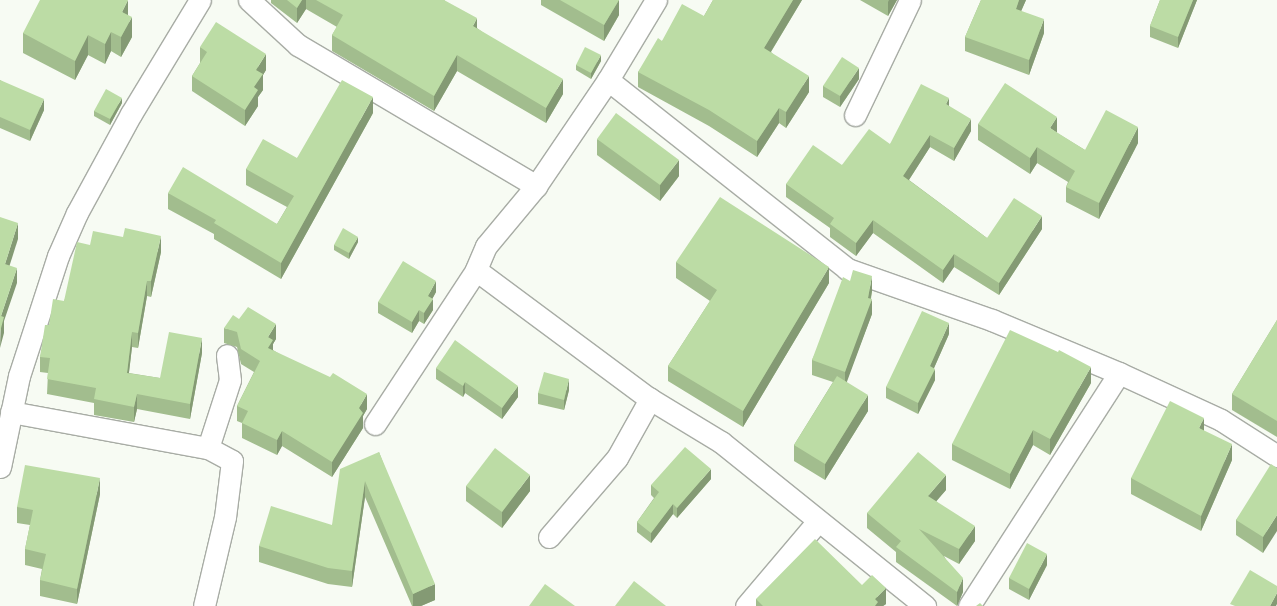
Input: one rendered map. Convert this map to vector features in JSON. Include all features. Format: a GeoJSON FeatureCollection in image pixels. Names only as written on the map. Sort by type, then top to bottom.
{"type":"FeatureCollection","features":[{"type":"Feature","properties":{"kind":"street"},"geometry":{"type":"LineString","coordinates":[[0,467],[19,376],[55,265],[77,213],[131,114],[200,0]]}},
{"type":"Feature","properties":{"kind":"street"},"geometry":{"type":"LineString","coordinates":[[249,0],[298,45],[536,186]]}},
{"type":"Feature","properties":{"kind":"street"},"geometry":{"type":"LineString","coordinates":[[374,424],[476,270],[486,246],[536,186],[608,80],[656,0]]}},
{"type":"Feature","properties":{"kind":"street"},"geometry":{"type":"LineString","coordinates":[[855,115],[910,0]]}},
{"type":"Feature","properties":{"kind":"street"},"geometry":{"type":"LineString","coordinates":[[608,80],[847,269],[992,320],[1119,373],[1221,420],[1277,456]]}},
{"type":"Feature","properties":{"kind":"street"},"geometry":{"type":"LineString","coordinates":[[476,270],[650,399],[721,442],[925,606]]}},
{"type":"Feature","properties":{"kind":"street"},"geometry":{"type":"LineString","coordinates":[[208,448],[230,380],[227,355]]}},
{"type":"Feature","properties":{"kind":"street"},"geometry":{"type":"LineString","coordinates":[[969,606],[1119,373]]}},
{"type":"Feature","properties":{"kind":"street"},"geometry":{"type":"LineString","coordinates":[[549,537],[617,458],[650,399]]}},
{"type":"Feature","properties":{"kind":"street"},"geometry":{"type":"LineString","coordinates":[[11,412],[208,448],[232,461],[225,517],[204,606]]}},
{"type":"Feature","properties":{"kind":"street"},"geometry":{"type":"LineString","coordinates":[[746,606],[818,521]]}},
{"type":"Feature","properties":{"kind":"building"},"geometry":{"type":"Polygon","coordinates":[[[40,0],[128,0],[122,12],[132,17],[121,37],[111,32],[105,44],[88,35],[75,61],[23,33],[40,0]]]}},
{"type":"Feature","properties":{"kind":"building"},"geometry":{"type":"Polygon","coordinates":[[[287,0],[302,0],[297,8],[287,0]]]}},
{"type":"Feature","properties":{"kind":"building"},"geometry":{"type":"Polygon","coordinates":[[[316,0],[444,0],[477,18],[473,26],[563,79],[546,108],[457,55],[434,96],[332,35],[343,15],[316,0]]]}},
{"type":"Feature","properties":{"kind":"building"},"geometry":{"type":"Polygon","coordinates":[[[560,0],[619,0],[604,25],[560,0]]]}},
{"type":"Feature","properties":{"kind":"building"},"geometry":{"type":"Polygon","coordinates":[[[713,0],[793,0],[764,48],[809,76],[786,112],[779,108],[757,141],[709,110],[638,72],[658,38],[662,41],[682,4],[704,16],[713,0]]]}},
{"type":"Feature","properties":{"kind":"building"},"geometry":{"type":"Polygon","coordinates":[[[981,0],[1019,0],[1016,9],[1044,19],[1029,60],[965,37],[981,0]]]}},
{"type":"Feature","properties":{"kind":"building"},"geometry":{"type":"Polygon","coordinates":[[[1160,0],[1193,0],[1178,37],[1150,26],[1160,0]]]}},
{"type":"Feature","properties":{"kind":"building"},"geometry":{"type":"Polygon","coordinates":[[[216,22],[266,54],[256,70],[263,74],[254,87],[258,90],[245,110],[192,76],[207,52],[200,47],[216,22]]]}},
{"type":"Feature","properties":{"kind":"building"},"geometry":{"type":"Polygon","coordinates":[[[585,47],[601,55],[591,73],[576,65],[585,47]]]}},
{"type":"Feature","properties":{"kind":"building"},"geometry":{"type":"Polygon","coordinates":[[[842,57],[859,68],[840,96],[823,86],[842,57]]]}},
{"type":"Feature","properties":{"kind":"building"},"geometry":{"type":"Polygon","coordinates":[[[0,80],[44,99],[30,130],[0,117],[0,80]]]}},
{"type":"Feature","properties":{"kind":"building"},"geometry":{"type":"Polygon","coordinates":[[[342,80],[373,97],[281,263],[214,223],[216,220],[168,193],[183,167],[277,224],[294,196],[246,169],[263,139],[297,158],[342,80]]]}},
{"type":"Feature","properties":{"kind":"building"},"geometry":{"type":"Polygon","coordinates":[[[1005,83],[1057,117],[1050,128],[1085,150],[1106,110],[1138,127],[1099,203],[1066,187],[1075,171],[1037,147],[1030,158],[978,124],[1005,83]]]}},
{"type":"Feature","properties":{"kind":"building"},"geometry":{"type":"Polygon","coordinates":[[[921,84],[949,98],[946,104],[971,119],[954,148],[930,135],[903,176],[987,238],[1014,198],[1042,216],[999,283],[954,254],[943,270],[873,220],[856,243],[830,224],[834,218],[786,184],[813,145],[842,165],[869,129],[890,144],[921,84]]]}},
{"type":"Feature","properties":{"kind":"building"},"geometry":{"type":"Polygon","coordinates":[[[106,89],[122,98],[110,119],[94,111],[106,89]]]}},
{"type":"Feature","properties":{"kind":"building"},"geometry":{"type":"Polygon","coordinates":[[[616,113],[679,160],[660,185],[597,139],[616,113]]]}},
{"type":"Feature","properties":{"kind":"building"},"geometry":{"type":"Polygon","coordinates":[[[720,197],[829,267],[743,411],[668,366],[717,290],[676,262],[720,197]]]}},
{"type":"Feature","properties":{"kind":"building"},"geometry":{"type":"Polygon","coordinates":[[[0,217],[18,223],[5,264],[17,268],[1,316],[4,317],[0,332],[0,217]]]}},
{"type":"Feature","properties":{"kind":"building"},"geometry":{"type":"Polygon","coordinates":[[[125,228],[161,236],[151,281],[147,281],[138,333],[132,332],[127,373],[160,378],[169,332],[202,338],[190,404],[137,394],[134,407],[94,399],[96,388],[47,379],[50,358],[40,357],[45,325],[49,325],[53,299],[64,301],[77,242],[90,245],[93,231],[123,237],[125,228]]]}},
{"type":"Feature","properties":{"kind":"building"},"geometry":{"type":"Polygon","coordinates":[[[343,228],[358,237],[349,253],[334,245],[343,228]]]}},
{"type":"Feature","properties":{"kind":"building"},"geometry":{"type":"Polygon","coordinates":[[[403,261],[436,281],[428,296],[433,299],[424,313],[419,310],[412,322],[378,302],[403,261]]]}},
{"type":"Feature","properties":{"kind":"building"},"geometry":{"type":"Polygon","coordinates":[[[853,270],[872,276],[868,298],[872,299],[845,372],[812,360],[843,277],[850,281],[853,270]]]}},
{"type":"Feature","properties":{"kind":"building"},"geometry":{"type":"Polygon","coordinates":[[[248,307],[276,324],[268,337],[273,340],[268,348],[330,377],[333,373],[367,394],[359,408],[363,413],[332,462],[282,431],[277,440],[242,423],[248,411],[237,406],[260,361],[241,349],[237,332],[224,328],[233,315],[239,319],[248,307]]]}},
{"type":"Feature","properties":{"kind":"building"},"geometry":{"type":"Polygon","coordinates":[[[922,311],[949,323],[930,366],[935,369],[918,403],[886,387],[922,311]]]}},
{"type":"Feature","properties":{"kind":"building"},"geometry":{"type":"Polygon","coordinates":[[[1277,320],[1277,421],[1232,394],[1277,320]]]}},
{"type":"Feature","properties":{"kind":"building"},"geometry":{"type":"Polygon","coordinates":[[[1010,330],[1058,352],[1059,350],[1091,367],[1050,439],[1033,430],[1010,474],[952,444],[1010,330]]]}},
{"type":"Feature","properties":{"kind":"building"},"geometry":{"type":"Polygon","coordinates":[[[455,340],[518,386],[502,408],[465,382],[463,386],[436,368],[455,340]]]}},
{"type":"Feature","properties":{"kind":"building"},"geometry":{"type":"Polygon","coordinates":[[[544,372],[569,379],[564,400],[538,393],[544,372]]]}},
{"type":"Feature","properties":{"kind":"building"},"geometry":{"type":"Polygon","coordinates":[[[837,376],[868,395],[825,464],[794,445],[837,376]]]}},
{"type":"Feature","properties":{"kind":"building"},"geometry":{"type":"Polygon","coordinates":[[[1170,401],[1204,418],[1199,428],[1232,444],[1201,516],[1131,478],[1170,401]]]}},
{"type":"Feature","properties":{"kind":"building"},"geometry":{"type":"Polygon","coordinates":[[[685,447],[711,469],[677,508],[673,504],[651,533],[637,522],[659,492],[651,485],[685,447]]]}},
{"type":"Feature","properties":{"kind":"building"},"geometry":{"type":"Polygon","coordinates":[[[495,448],[530,475],[502,512],[466,486],[495,448]]]}},
{"type":"Feature","properties":{"kind":"building"},"geometry":{"type":"Polygon","coordinates":[[[379,452],[435,584],[413,594],[365,481],[352,571],[328,568],[259,546],[271,506],[332,525],[340,469],[379,452]]]}},
{"type":"Feature","properties":{"kind":"building"},"geometry":{"type":"Polygon","coordinates":[[[918,452],[946,475],[928,496],[975,526],[959,549],[919,529],[963,578],[957,592],[896,547],[901,541],[867,513],[918,452]]]}},
{"type":"Feature","properties":{"kind":"building"},"geometry":{"type":"Polygon","coordinates":[[[1271,464],[1277,468],[1277,515],[1263,537],[1236,520],[1271,464]]]}},
{"type":"Feature","properties":{"kind":"building"},"geometry":{"type":"Polygon","coordinates":[[[25,465],[100,478],[77,589],[40,580],[46,554],[25,549],[33,510],[17,507],[25,465]]]}},
{"type":"Feature","properties":{"kind":"building"},"geometry":{"type":"Polygon","coordinates":[[[815,539],[862,585],[872,575],[886,588],[875,599],[878,602],[875,606],[763,606],[756,599],[815,539]]]}},
{"type":"Feature","properties":{"kind":"building"},"geometry":{"type":"Polygon","coordinates":[[[1027,543],[1047,554],[1029,589],[1009,578],[1027,543]]]}},
{"type":"Feature","properties":{"kind":"building"},"geometry":{"type":"Polygon","coordinates":[[[1250,570],[1277,586],[1277,593],[1270,606],[1235,606],[1230,604],[1250,570]]]}},
{"type":"Feature","properties":{"kind":"building"},"geometry":{"type":"Polygon","coordinates":[[[634,581],[666,606],[615,606],[634,581]]]}},
{"type":"Feature","properties":{"kind":"building"},"geometry":{"type":"Polygon","coordinates":[[[545,584],[575,606],[529,606],[545,584]]]}}]}
